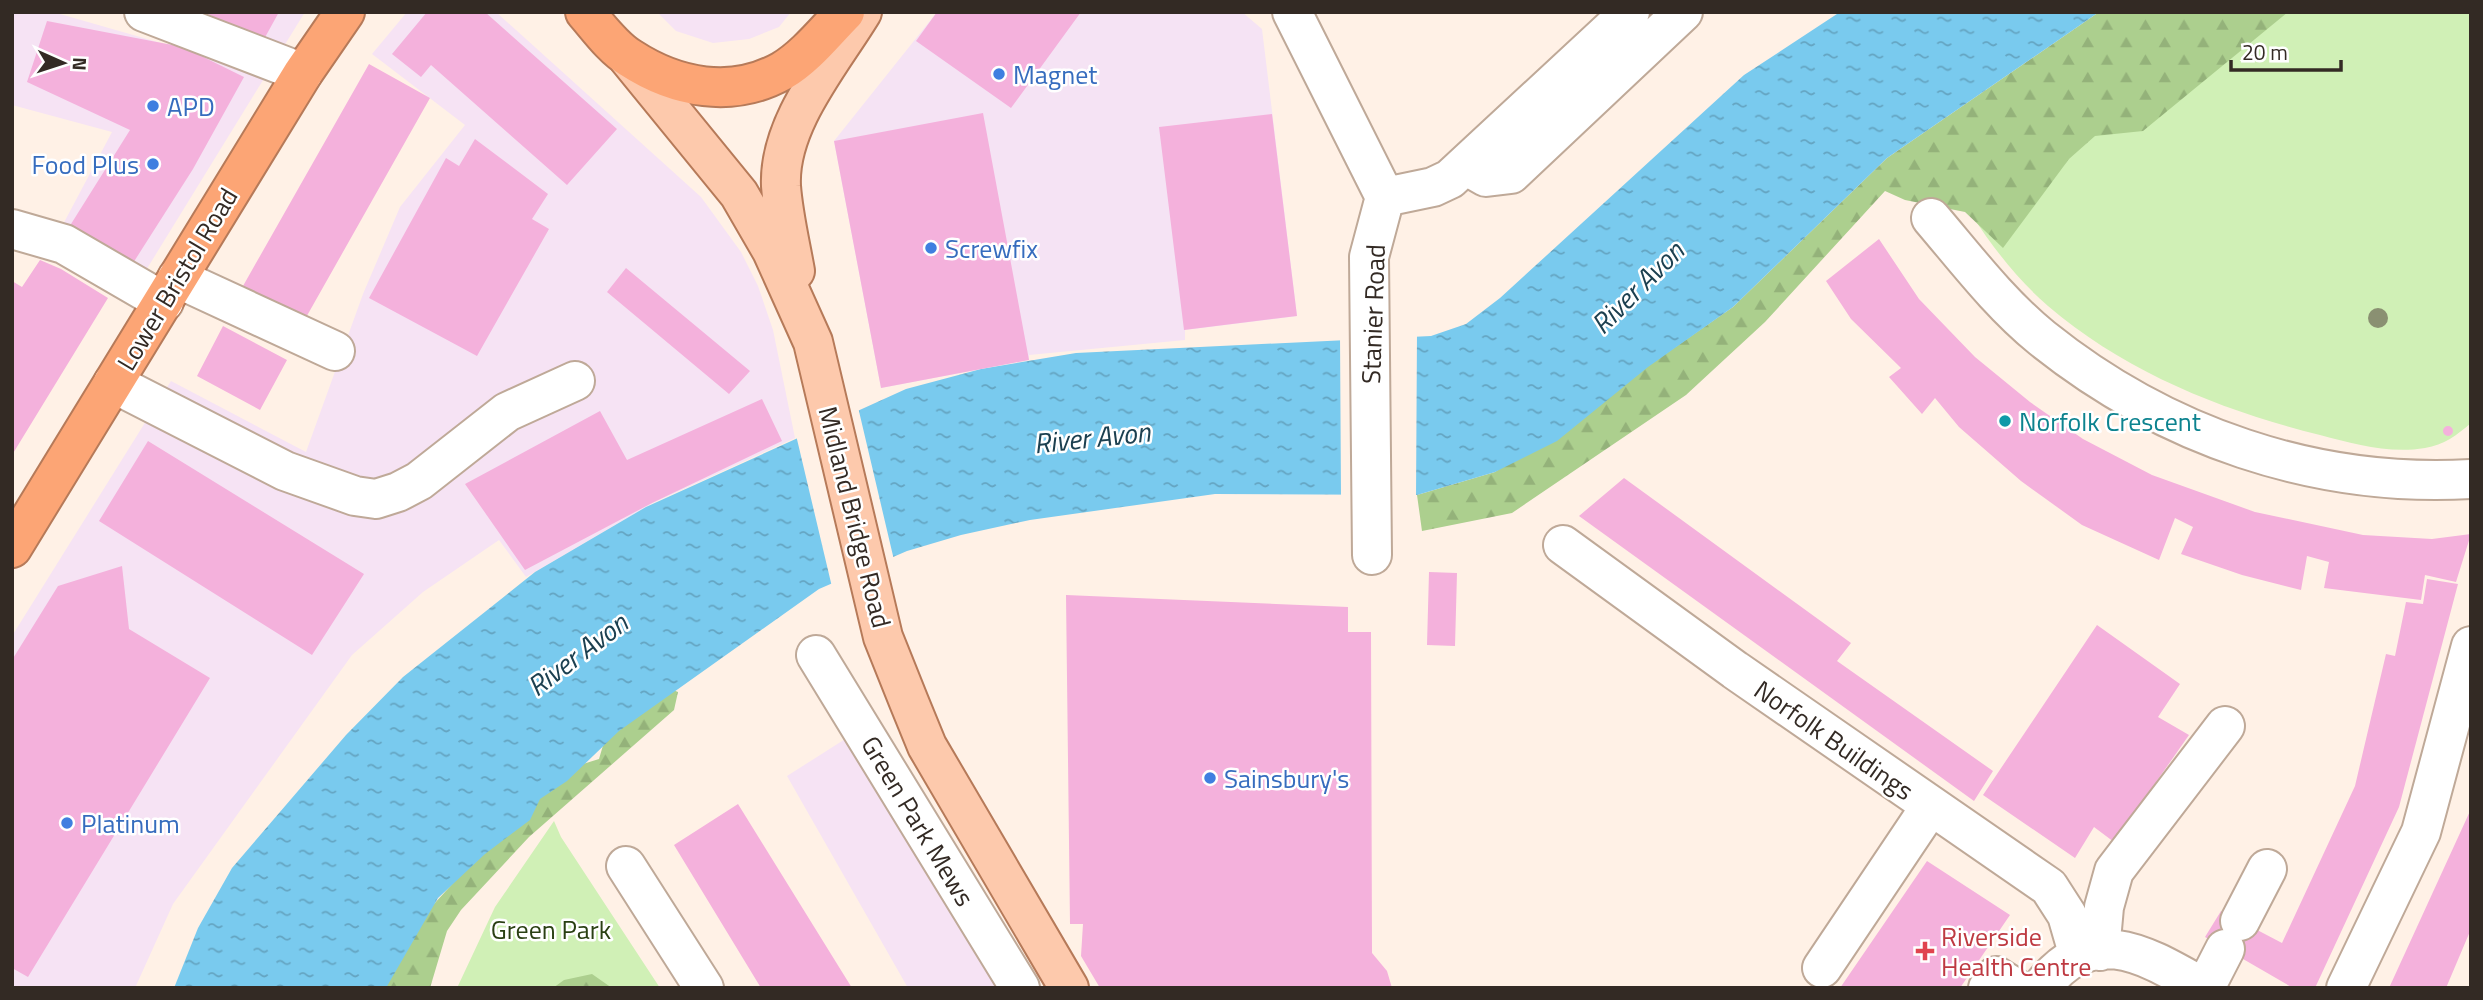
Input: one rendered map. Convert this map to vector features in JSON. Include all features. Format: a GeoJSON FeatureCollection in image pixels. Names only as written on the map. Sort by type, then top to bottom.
{"type":"FeatureCollection","features":[{"type":"Feature","properties":{"kind":"highway","name":"Lower Bristol Road"},"geometry":{"type":"LineString","coordinates":[[12,548],[303,72],[345,12]]}},
{"type":"Feature","properties":{"kind":"highway"},"geometry":{"type":"LineString","coordinates":[[585,12],[628,58],[680,83],[717,88],[749,86],[783,70],[845,12]]}},
{"type":"Feature","properties":{"kind":"main road"},"geometry":{"type":"LineString","coordinates":[[807,327],[783,203],[783,154],[802,105],[862,12]]}},
{"type":"Feature","properties":{"kind":"main road","name":"Midland Bridge Road"},"geometry":{"type":"LineString","coordinates":[[628,58],[739,194],[807,327],[883,636],[927,746],[1069,988]]}},
{"type":"Feature","properties":{"kind":"street"},"geometry":{"type":"LineString","coordinates":[[144,12],[303,72]]}},
{"type":"Feature","properties":{"kind":"street"},"geometry":{"type":"LineString","coordinates":[[1292,12],[1385,197],[1433,187],[1450,179],[1630,12]]}},
{"type":"Feature","properties":{"kind":"street"},"geometry":{"type":"LineString","coordinates":[[1465,165],[1486,177],[1510,174],[1683,12]]}},
{"type":"Feature","properties":{"kind":"street"},"geometry":{"type":"LineString","coordinates":[[1594,45],[1613,79]]}},
{"type":"Feature","properties":{"kind":"street"},"geometry":{"type":"LineString","coordinates":[[1510,123],[1526,159]]}},
{"type":"Feature","properties":{"kind":"street","name":"Stanier Road"},"geometry":{"type":"LineString","coordinates":[[1372,555],[1369,257],[1385,197]]}},
{"type":"Feature","properties":{"kind":"street"},"geometry":{"type":"LineString","coordinates":[[1931,218],[1998,297],[2041,338],[2155,411],[2224,442],[2274,460],[2379,479],[2420,482],[2471,479]]}},
{"type":"Feature","properties":{"kind":"street"},"geometry":{"type":"LineString","coordinates":[[12,229],[64,244],[171,290],[335,351]]}},
{"type":"Feature","properties":{"kind":"street"},"geometry":{"type":"LineString","coordinates":[[113,383],[285,471],[355,496],[376,499],[419,481],[507,412],[575,381]]}},
{"type":"Feature","properties":{"kind":"street","name":"Norfolk Buildings"},"geometry":{"type":"LineString","coordinates":[[1563,545],[1735,670],[2049,887],[2089,952]]}},
{"type":"Feature","properties":{"kind":"street"},"geometry":{"type":"LineString","coordinates":[[2346,988],[2421,832],[2471,646]]}},
{"type":"Feature","properties":{"kind":"street","name":"Green Park Mews"},"geometry":{"type":"LineString","coordinates":[[816,655],[1020,988]]}},
{"type":"Feature","properties":{"kind":"street"},"geometry":{"type":"LineString","coordinates":[[2089,952],[2114,871],[2225,726]]}},
{"type":"Feature","properties":{"kind":"street"},"geometry":{"type":"LineString","coordinates":[[1822,968],[1930,807]]}},
{"type":"Feature","properties":{"kind":"street"},"geometry":{"type":"LineString","coordinates":[[626,866],[704,988]]}},
{"type":"Feature","properties":{"kind":"street"},"geometry":{"type":"LineString","coordinates":[[2041,988],[2058,967],[2089,952],[2132,951],[2157,961],[2204,988],[2267,869]]}},
{"type":"Feature","properties":{"kind":"street"},"geometry":{"type":"LineString","coordinates":[[1988,988],[1996,976],[2015,988]]}},
{"type":"Feature","properties":{"kind":"shaded area"},"geometry":{"type":"Polygon","coordinates":[[[12,12],[53,12],[168,45],[189,12],[305,12],[140,280],[60,230],[112,132],[12,105],[12,12]]]}},
{"type":"Feature","properties":{"kind":"shaded area"},"geometry":{"type":"Polygon","coordinates":[[[407,12],[496,12],[701,197],[741,252],[758,286],[773,330],[795,438],[653,503],[526,577],[499,540],[423,592],[352,655],[173,904],[135,988],[12,988],[12,636],[171,381],[306,452],[363,294],[400,207],[465,125],[372,54],[407,12]]]}},
{"type":"Feature","properties":{"kind":"shaded area"},"geometry":{"type":"Polygon","coordinates":[[[657,12],[791,12],[779,27],[749,39],[713,43],[676,31],[657,12]]]}},
{"type":"Feature","properties":{"kind":"shaded area"},"geometry":{"type":"Polygon","coordinates":[[[937,12],[1242,12],[1262,29],[1297,316],[1185,330],[1185,340],[1029,355],[1029,360],[881,388],[834,141],[937,12]]]}},
{"type":"Feature","properties":{"kind":"shaded area"},"geometry":{"type":"Polygon","coordinates":[[[850,736],[1007,988],[908,988],[787,776],[850,736]]]}},
{"type":"Feature","properties":{"kind":"green space"},"geometry":{"type":"Polygon","coordinates":[[[2099,12],[2288,12],[2143,131],[2095,136],[2069,159],[2003,248],[1965,212],[1905,200],[1885,191],[1765,322],[1686,395],[1512,513],[1422,531],[1417,495],[1495,472],[1733,307],[1887,158],[2099,12]]]}},
{"type":"Feature","properties":{"kind":"green space"},"geometry":{"type":"Polygon","coordinates":[[[2213,12],[2471,12],[2471,423],[2450,439],[2432,447],[2412,450],[2359,445],[2247,414],[2176,386],[2109,351],[2048,306],[2008,264],[1973,217],[2213,12]]]}},
{"type":"Feature","properties":{"kind":"green space"},"geometry":{"type":"Polygon","coordinates":[[[666,687],[678,692],[674,710],[529,837],[461,910],[447,931],[430,988],[357,988],[554,773],[599,759],[609,725],[666,687]]]}},
{"type":"Feature","properties":{"kind":"green space","name":"Green Park"},"geometry":{"type":"Polygon","coordinates":[[[554,821],[561,837],[660,988],[457,988],[495,907],[554,821]]]}},
{"type":"Feature","properties":{"kind":"green space"},"geometry":{"type":"Polygon","coordinates":[[[592,974],[612,988],[553,988],[564,980],[592,974]]]}},
{"type":"Feature","properties":{"kind":"water","name":"River Avon"},"geometry":{"type":"Polygon","coordinates":[[[1840,12],[2099,12],[1887,158],[1733,307],[1648,367],[1557,441],[1495,472],[1417,495],[1215,494],[1030,520],[961,535],[907,551],[819,589],[619,731],[567,781],[540,799],[530,820],[485,854],[438,898],[386,988],[174,988],[198,928],[232,868],[346,735],[403,677],[535,572],[646,507],[906,389],[981,369],[1076,353],[1431,336],[1466,324],[1500,298],[1744,75],[1840,12]]]}},
{"type":"Feature","properties":{"kind":"pier"},"geometry":{"type":"Polygon","coordinates":[[[1417,333],[1416,498],[1341,499],[1340,336],[1417,333]]]}},
{"type":"Feature","properties":{"kind":"pier"},"geometry":{"type":"Polygon","coordinates":[[[858,407],[894,560],[832,587],[796,435],[858,407]]]}},
{"type":"Feature","properties":{"kind":"building"},"geometry":{"type":"Polygon","coordinates":[[[204,12],[279,12],[263,41],[204,12]]]}},
{"type":"Feature","properties":{"kind":"building"},"geometry":{"type":"Polygon","coordinates":[[[427,12],[485,12],[617,129],[567,185],[431,65],[421,77],[392,54],[427,12]]]}},
{"type":"Feature","properties":{"kind":"building","name":"Magnet"},"geometry":{"type":"Polygon","coordinates":[[[937,12],[1081,12],[1011,108],[916,41],[937,12]]]}},
{"type":"Feature","properties":{"kind":"building","name":"APD"},"geometry":{"type":"Polygon","coordinates":[[[47,21],[183,47],[244,77],[193,169],[128,271],[66,232],[130,130],[27,82],[47,21]]]}},
{"type":"Feature","properties":{"kind":"building"},"geometry":{"type":"Polygon","coordinates":[[[369,64],[430,98],[304,321],[243,286],[369,64]]]}},
{"type":"Feature","properties":{"kind":"building","name":"Screwfix"},"geometry":{"type":"Polygon","coordinates":[[[983,113],[1029,360],[881,388],[834,141],[983,113]]]}},
{"type":"Feature","properties":{"kind":"building"},"geometry":{"type":"Polygon","coordinates":[[[1272,114],[1297,316],[1184,330],[1159,127],[1272,114]]]}},
{"type":"Feature","properties":{"kind":"building"},"geometry":{"type":"Polygon","coordinates":[[[475,139],[548,194],[532,219],[549,229],[477,356],[369,298],[446,158],[459,166],[475,139]]]}},
{"type":"Feature","properties":{"kind":"building","name":"Norfolk Crescent"},"geometry":{"type":"Polygon","coordinates":[[[1879,239],[1919,299],[1975,357],[2030,402],[2083,439],[2152,475],[2255,512],[2363,535],[2432,539],[2471,534],[2456,582],[2425,575],[2421,600],[2324,588],[2329,562],[2307,556],[2301,590],[2242,575],[2181,554],[2193,527],[2175,518],[2159,560],[2082,525],[2021,481],[1959,427],[1935,398],[1922,414],[1889,377],[1901,368],[1851,319],[1826,281],[1879,239]]]}},
{"type":"Feature","properties":{"kind":"building"},"geometry":{"type":"Polygon","coordinates":[[[40,260],[61,269],[108,298],[12,455],[12,281],[22,287],[40,260]]]}},
{"type":"Feature","properties":{"kind":"building"},"geometry":{"type":"Polygon","coordinates":[[[626,268],[750,371],[729,394],[607,292],[626,268]]]}},
{"type":"Feature","properties":{"kind":"building"},"geometry":{"type":"Polygon","coordinates":[[[223,326],[287,360],[260,410],[197,376],[223,326]]]}},
{"type":"Feature","properties":{"kind":"building"},"geometry":{"type":"Polygon","coordinates":[[[762,399],[782,441],[652,503],[525,570],[465,484],[600,411],[627,460],[762,399]]]}},
{"type":"Feature","properties":{"kind":"building"},"geometry":{"type":"Polygon","coordinates":[[[2448,426],[2452,427],[2452,435],[2448,436],[2444,435],[2443,431],[2444,427],[2448,426]]]}},
{"type":"Feature","properties":{"kind":"building"},"geometry":{"type":"Polygon","coordinates":[[[148,441],[364,574],[312,655],[99,521],[148,441]]]}},
{"type":"Feature","properties":{"kind":"building"},"geometry":{"type":"Polygon","coordinates":[[[1624,478],[1851,643],[1837,661],[1993,771],[1974,801],[1579,516],[1624,478]]]}},
{"type":"Feature","properties":{"kind":"building","name":"Platinum"},"geometry":{"type":"Polygon","coordinates":[[[122,566],[129,629],[210,678],[28,977],[12,968],[12,660],[58,586],[122,566]]]}},
{"type":"Feature","properties":{"kind":"building"},"geometry":{"type":"Polygon","coordinates":[[[1429,572],[1457,573],[1455,646],[1427,645],[1429,572]]]}},
{"type":"Feature","properties":{"kind":"building"},"geometry":{"type":"Polygon","coordinates":[[[2427,579],[2458,584],[2399,807],[2315,988],[2293,988],[2205,937],[2221,911],[2282,943],[2355,786],[2386,654],[2395,656],[2406,602],[2423,604],[2427,579]]]}},
{"type":"Feature","properties":{"kind":"building","name":"Sainsbury's"},"geometry":{"type":"Polygon","coordinates":[[[1066,595],[1348,607],[1348,632],[1371,632],[1372,953],[1387,971],[1392,988],[1100,988],[1081,956],[1083,924],[1070,924],[1066,595]]]}},
{"type":"Feature","properties":{"kind":"building"},"geometry":{"type":"Polygon","coordinates":[[[2097,625],[2180,684],[2158,717],[2189,735],[2114,842],[2094,827],[2075,858],[1983,795],[2097,625]]]}},
{"type":"Feature","properties":{"kind":"building"},"geometry":{"type":"Polygon","coordinates":[[[738,804],[852,988],[761,988],[674,845],[738,804]]]}},
{"type":"Feature","properties":{"kind":"building"},"geometry":{"type":"Polygon","coordinates":[[[2471,809],[2471,929],[2446,988],[2389,988],[2471,809]]]}},
{"type":"Feature","properties":{"kind":"building","name":"Riverside Health Centre"},"geometry":{"type":"Polygon","coordinates":[[[1927,861],[2010,915],[1960,988],[1840,988],[1927,861]]]}},
{"type":"Feature","properties":{"kind":"place","name":"Magnet"},"geometry":{"type":"Point","coordinates":[999,74]}},
{"type":"Feature","properties":{"kind":"place","name":"APD"},"geometry":{"type":"Point","coordinates":[153,106]}},
{"type":"Feature","properties":{"kind":"place","name":"Food Plus"},"geometry":{"type":"Point","coordinates":[153,164]}},
{"type":"Feature","properties":{"kind":"place","name":"Screwfix"},"geometry":{"type":"Point","coordinates":[931,248]}},
{"type":"Feature","properties":{"kind":"place","name":"Norfolk Crescent"},"geometry":{"type":"Point","coordinates":[2005,421]}},
{"type":"Feature","properties":{"kind":"place","name":"Sainsbury's"},"geometry":{"type":"Point","coordinates":[1210,778]}},
{"type":"Feature","properties":{"kind":"place","name":"Platinum"},"geometry":{"type":"Point","coordinates":[67,823]}},
{"type":"Feature","properties":{"kind":"place","name":"Riverside Health Centre"},"geometry":{"type":"Point","coordinates":[1925,951]}}]}
